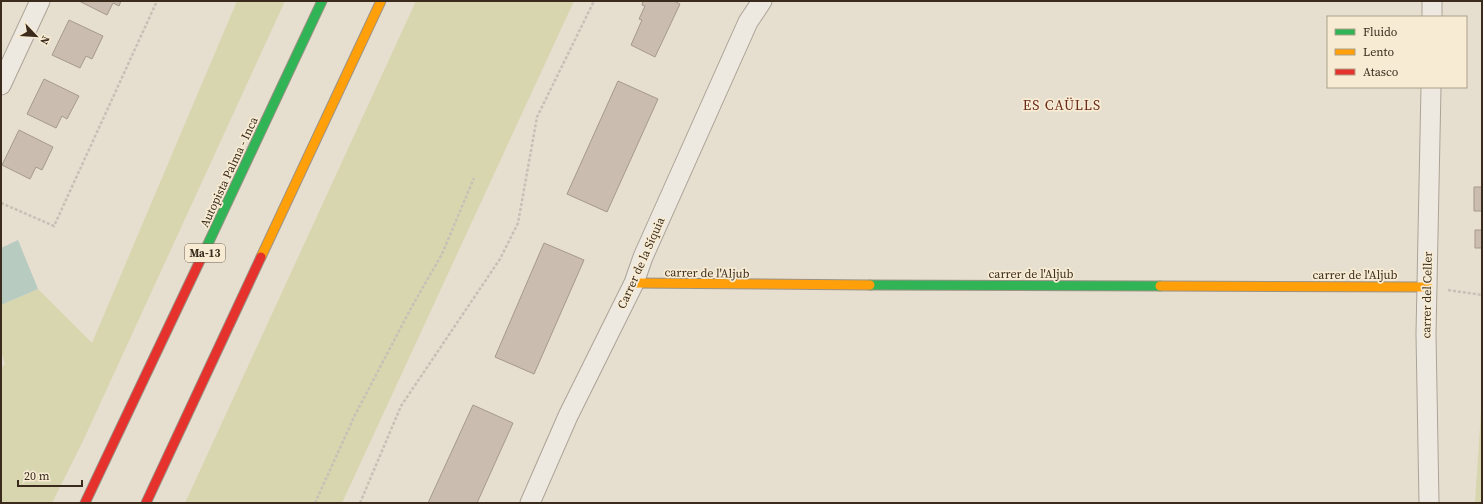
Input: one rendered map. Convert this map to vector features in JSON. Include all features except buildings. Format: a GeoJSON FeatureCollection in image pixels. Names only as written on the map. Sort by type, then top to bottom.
{"type":"FeatureCollection","features":[{"type":"Feature","properties":{"kind":"main road","name":"Autopista Palma - Inca"},"geometry":{"type":"LineString","coordinates":[[84,503],[196,270],[322,1]]}},
{"type":"Feature","properties":{"kind":"main road"},"geometry":{"type":"LineString","coordinates":[[146,503],[381,1]]}},
{"type":"Feature","properties":{"kind":"main road","name":"carrer de l'Aljub"},"geometry":{"type":"LineString","coordinates":[[634,283],[692,286],[1428,287]]}},
{"type":"Feature","properties":{"kind":"street"},"geometry":{"type":"LineString","coordinates":[[1,85],[40,1]]}},
{"type":"Feature","properties":{"kind":"street","name":"Carrer de la Síquia"},"geometry":{"type":"LineString","coordinates":[[748,22],[753,1]]}},
{"type":"Feature","properties":{"kind":"street","name":"Carrer de la Síquia"},"geometry":{"type":"LineString","coordinates":[[530,503],[568,416],[634,283],[643,257],[748,22],[762,1]]}},
{"type":"Feature","properties":{"kind":"street"},"geometry":{"type":"LineString","coordinates":[[1432,1],[1432,16]]}},
{"type":"Feature","properties":{"kind":"street","name":"carrer del Celler"},"geometry":{"type":"LineString","coordinates":[[1429,503],[1426,334],[1431,88]]}},
{"type":"Feature","properties":{"kind":"path"},"geometry":{"type":"LineString","coordinates":[[1,203],[54,226],[157,1]]}},
{"type":"Feature","properties":{"kind":"path"},"geometry":{"type":"LineString","coordinates":[[360,503],[401,406],[500,259],[518,223],[537,117],[594,1]]}},
{"type":"Feature","properties":{"kind":"path"},"geometry":{"type":"LineString","coordinates":[[315,503],[355,415],[410,310],[442,254],[474,178]]}},
{"type":"Feature","properties":{"kind":"path"},"geometry":{"type":"LineString","coordinates":[[1428,287],[1482,295]]}},
{"type":"Feature","properties":{"kind":"green space"},"geometry":{"type":"Polygon","coordinates":[[[237,1],[285,1],[83,441],[52,503],[1,503],[1,369],[5,364],[1,350],[1,305],[38,289],[92,343],[237,1]]]}},
{"type":"Feature","properties":{"kind":"green space"},"geometry":{"type":"Polygon","coordinates":[[[416,1],[574,1],[342,503],[185,503],[416,1]]]}},
{"type":"Feature","properties":{"kind":"green space"},"geometry":{"type":"Polygon","coordinates":[[[1482,396],[1482,503],[1475,503],[1482,396]]]}},
{"type":"Feature","properties":{"kind":"shaded area"},"geometry":{"type":"Polygon","coordinates":[[[18,240],[38,289],[1,305],[1,248],[18,240]]]}},
{"type":"Feature","properties":{"kind":"traffic: fast"},"geometry":{"type":"LineString","coordinates":[[206,248],[322,1]]}},
{"type":"Feature","properties":{"kind":"traffic: fast"},"geometry":{"type":"LineString","coordinates":[[870,285],[1160,286]]}},
{"type":"Feature","properties":{"kind":"traffic: slow"},"geometry":{"type":"LineString","coordinates":[[261,257],[381,1]]}},
{"type":"Feature","properties":{"kind":"traffic: slow"},"geometry":{"type":"LineString","coordinates":[[634,283],[870,285]]}},
{"type":"Feature","properties":{"kind":"traffic: slow"},"geometry":{"type":"LineString","coordinates":[[1160,286],[1428,287]]}},
{"type":"Feature","properties":{"kind":"traffic: jam"},"geometry":{"type":"LineString","coordinates":[[85,503],[206,248]]}},
{"type":"Feature","properties":{"kind":"traffic: jam"},"geometry":{"type":"LineString","coordinates":[[146,503],[261,257]]}},
{"type":"Feature","properties":{"kind":"district","name":"ES CAÜLLS"},"geometry":{"type":"Point","coordinates":[1062,105]}}]}
